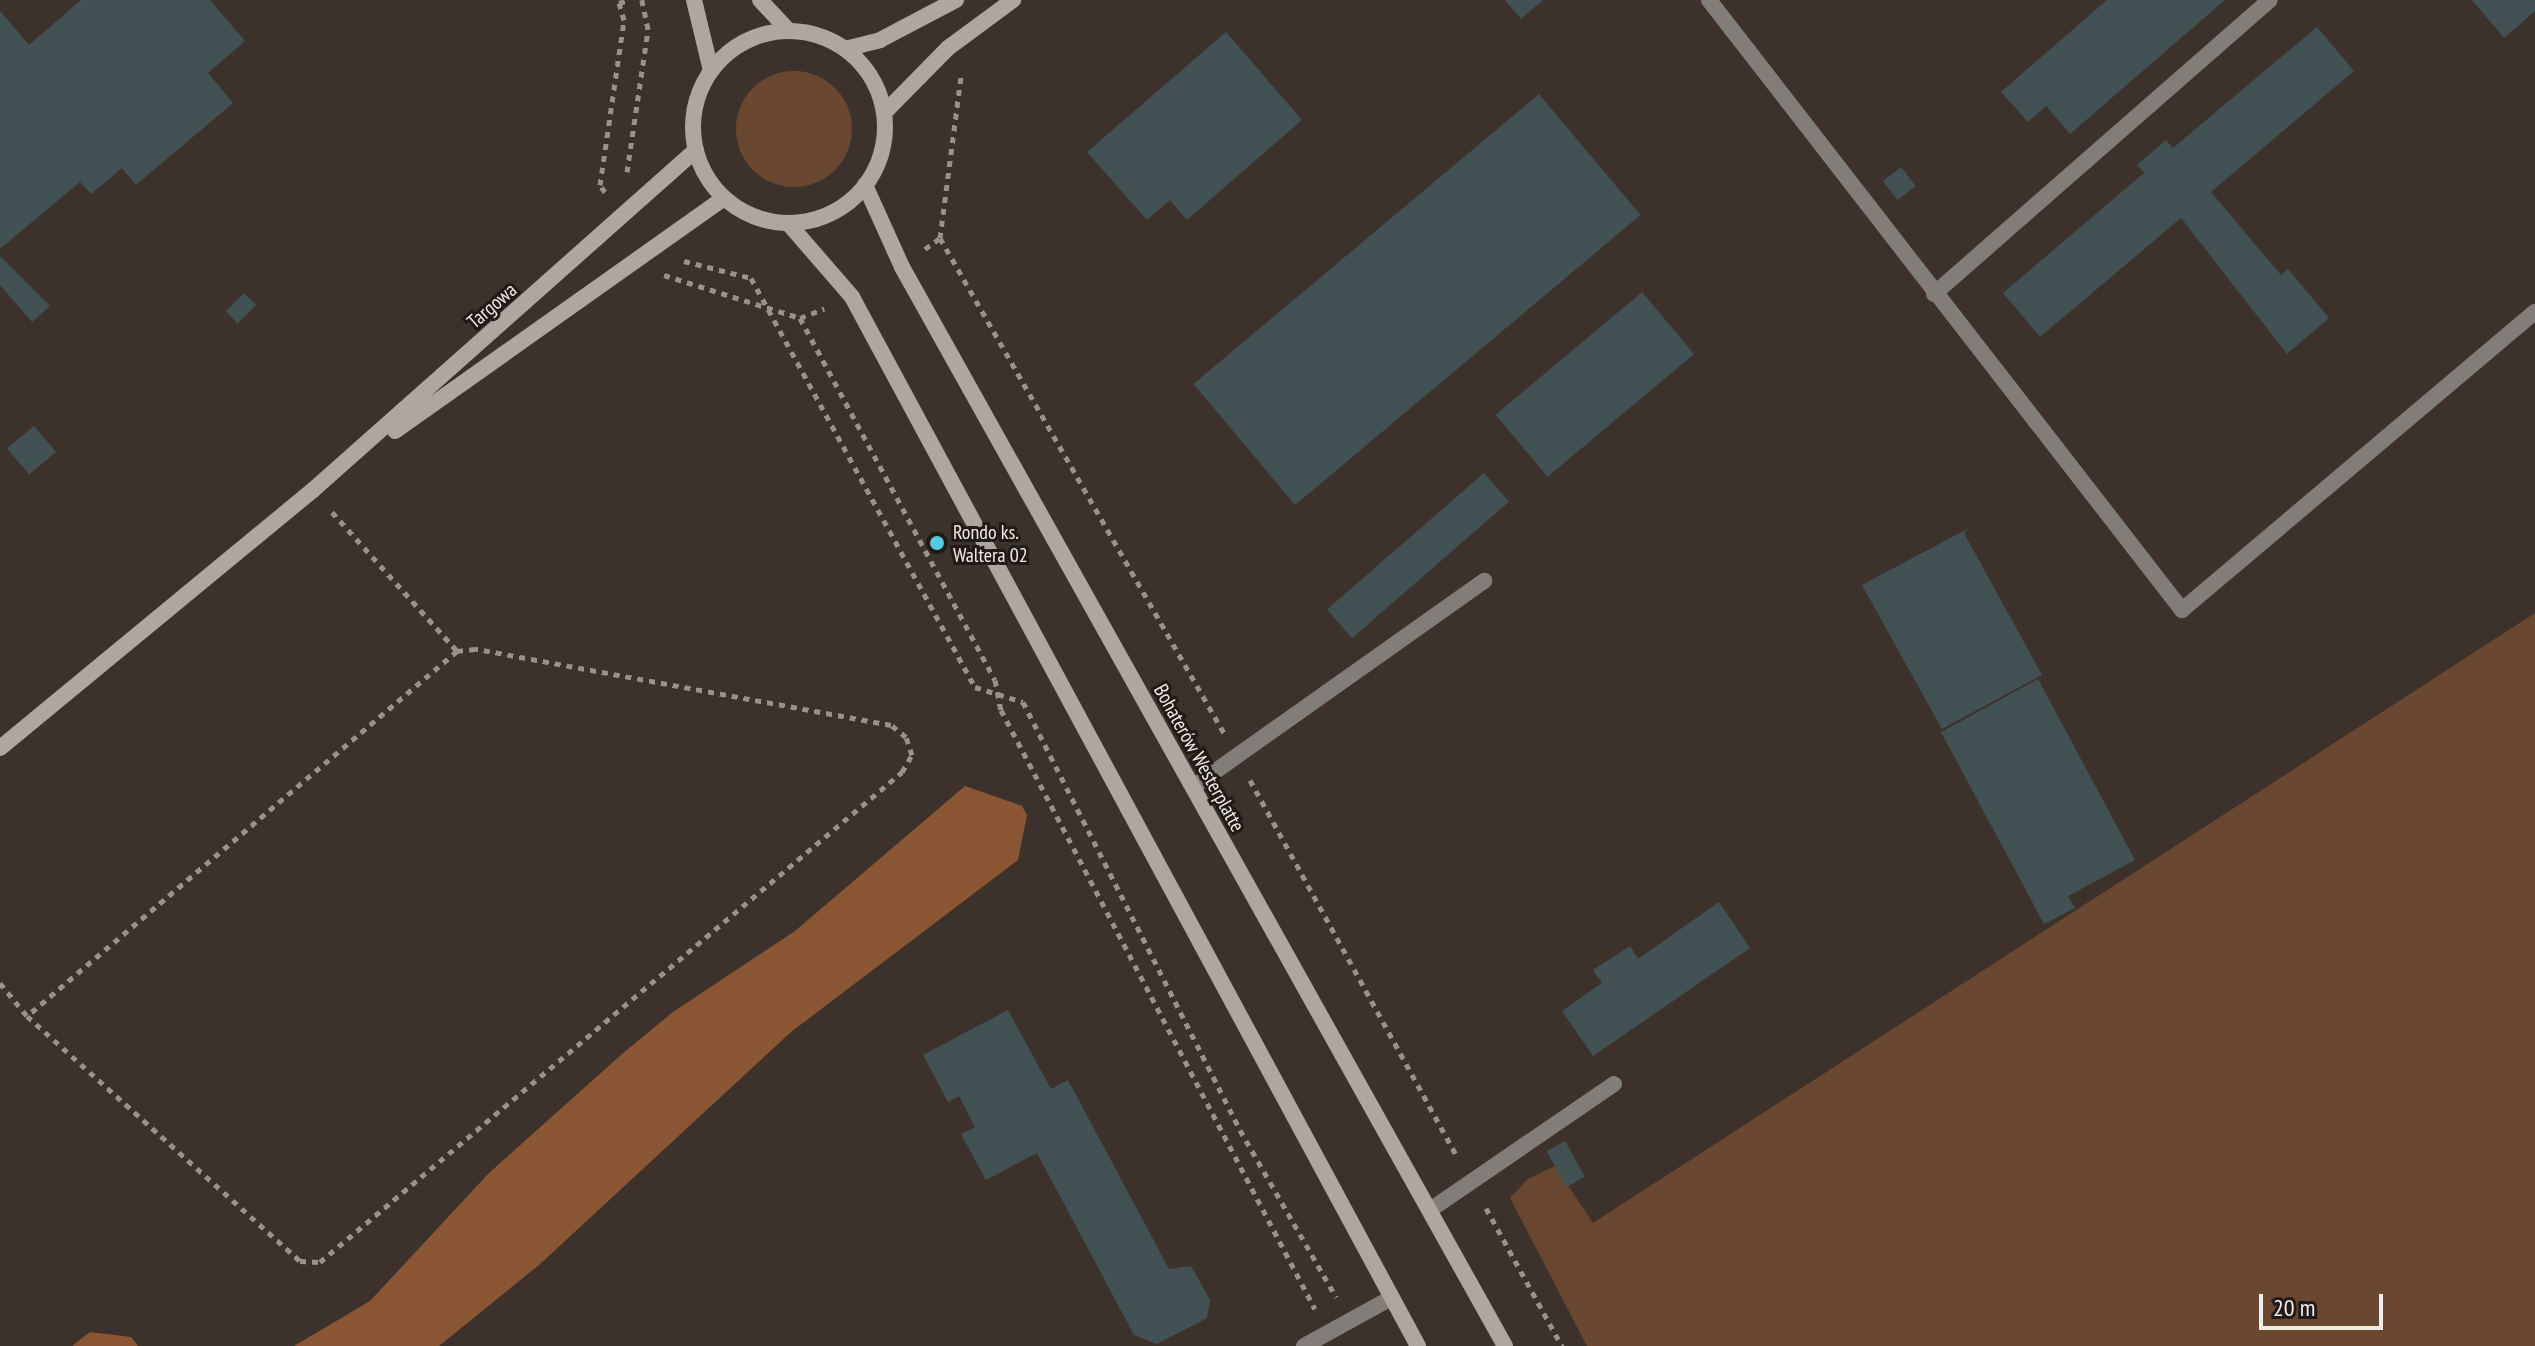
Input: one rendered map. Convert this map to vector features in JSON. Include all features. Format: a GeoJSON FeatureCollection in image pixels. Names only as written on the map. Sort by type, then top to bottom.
{"type":"FeatureCollection","features":[{"type":"Feature","properties":{"kind":"main road"},"geometry":{"type":"LineString","coordinates":[[694,0],[711,71]]}},
{"type":"Feature","properties":{"kind":"main road"},"geometry":{"type":"LineString","coordinates":[[760,0],[789,31],[845,49],[871,77],[884,113],[882,151],[865,185],[831,213],[788,223],[754,216],[724,198],[696,150],[693,122],[711,71],[746,41],[789,31]]}},
{"type":"Feature","properties":{"kind":"main road"},"geometry":{"type":"LineString","coordinates":[[845,49],[880,40],[956,0]]}},
{"type":"Feature","properties":{"kind":"main road"},"geometry":{"type":"LineString","coordinates":[[884,113],[948,48],[1013,0]]}},
{"type":"Feature","properties":{"kind":"main road","name":"Targowa"},"geometry":{"type":"LineString","coordinates":[[0,748],[313,490],[696,150]]}},
{"type":"Feature","properties":{"kind":"main road","name":"Bohaterów Westerplatte"},"geometry":{"type":"LineString","coordinates":[[865,185],[902,267],[1505,1346]]}},
{"type":"Feature","properties":{"kind":"main road","name":"Targowa"},"geometry":{"type":"LineString","coordinates":[[313,490],[724,198]]}},
{"type":"Feature","properties":{"kind":"main road"},"geometry":{"type":"LineString","coordinates":[[788,223],[852,297],[1418,1346]]}},
{"type":"Feature","properties":{"kind":"lane"},"geometry":{"type":"LineString","coordinates":[[1709,0],[2182,610],[2535,312]]}},
{"type":"Feature","properties":{"kind":"lane"},"geometry":{"type":"LineString","coordinates":[[1934,294],[2270,0]]}},
{"type":"Feature","properties":{"kind":"lane"},"geometry":{"type":"LineString","coordinates":[[1193,787],[1239,760],[1484,581]]}},
{"type":"Feature","properties":{"kind":"lane"},"geometry":{"type":"LineString","coordinates":[[1430,1210],[1614,1084]]}},
{"type":"Feature","properties":{"kind":"lane"},"geometry":{"type":"LineString","coordinates":[[1304,1346],[1391,1298]]}},
{"type":"Feature","properties":{"kind":"path"},"geometry":{"type":"LineString","coordinates":[[600,185],[624,20],[619,3],[629,0]]}},
{"type":"Feature","properties":{"kind":"path"},"geometry":{"type":"LineString","coordinates":[[940,238],[1239,760],[1562,1346]]}},
{"type":"Feature","properties":{"kind":"path"},"geometry":{"type":"LineString","coordinates":[[770,309],[975,687],[1023,702],[1240,1130],[1350,1321]]}},
{"type":"Feature","properties":{"kind":"path"},"geometry":{"type":"LineString","coordinates":[[800,318],[998,694],[1214,1123],[1329,1333]]}},
{"type":"Feature","properties":{"kind":"path"},"geometry":{"type":"LineString","coordinates":[[313,490],[457,651]]}},
{"type":"Feature","properties":{"kind":"path"},"geometry":{"type":"LineString","coordinates":[[0,983],[27,1016],[300,1261],[320,1262],[902,772],[912,755],[906,737],[891,725],[475,649],[457,651],[27,1016]]}},
{"type":"Feature","properties":{"kind":"shaded area"},"geometry":{"type":"Polygon","coordinates":[[[794,71],[816,76],[835,88],[847,107],[852,129],[847,151],[835,170],[816,182],[794,187],[772,182],[753,170],[741,151],[736,129],[741,107],[753,88],[772,76],[794,71]]]}},
{"type":"Feature","properties":{"kind":"shaded area"},"geometry":{"type":"Polygon","coordinates":[[[2535,613],[2535,1346],[1587,1346],[1510,1198],[1528,1179],[1555,1166],[1593,1223],[2535,613]]]}},
{"type":"Feature","properties":{"kind":"shaded area"},"geometry":{"type":"Polygon","coordinates":[[[965,786],[1022,806],[1027,815],[1018,860],[791,1032],[539,1265],[439,1346],[294,1346],[370,1301],[489,1173],[622,1054],[673,1012],[795,931],[965,786]]]}},
{"type":"Feature","properties":{"kind":"shaded area"},"geometry":{"type":"Polygon","coordinates":[[[90,1332],[131,1337],[138,1346],[72,1346],[90,1332]]]}},
{"type":"Feature","properties":{"kind":"building"},"geometry":{"type":"Polygon","coordinates":[[[81,0],[210,0],[245,41],[208,73],[233,103],[136,185],[122,168],[91,194],[80,182],[0,249],[0,11],[29,45],[81,0]]]}},
{"type":"Feature","properties":{"kind":"building"},"geometry":{"type":"Polygon","coordinates":[[[1505,0],[1543,0],[1521,19],[1505,0]]]}},
{"type":"Feature","properties":{"kind":"building"},"geometry":{"type":"Polygon","coordinates":[[[2107,0],[2225,0],[2070,134],[2046,106],[2028,122],[2001,92],[2107,0]]]}},
{"type":"Feature","properties":{"kind":"building"},"geometry":{"type":"Polygon","coordinates":[[[2472,0],[2535,0],[2535,11],[2504,38],[2472,0]]]}},
{"type":"Feature","properties":{"kind":"building"},"geometry":{"type":"Polygon","coordinates":[[[2317,27],[2354,71],[2211,192],[2281,275],[2288,269],[2329,318],[2287,354],[2181,218],[2040,337],[2003,293],[2144,173],[2137,165],[2166,140],[2173,148],[2317,27]]]}},
{"type":"Feature","properties":{"kind":"building"},"geometry":{"type":"Polygon","coordinates":[[[1226,32],[1302,120],[1187,220],[1170,200],[1147,220],[1087,152],[1226,32]]]}},
{"type":"Feature","properties":{"kind":"building"},"geometry":{"type":"Polygon","coordinates":[[[1539,94],[1641,215],[1295,505],[1194,384],[1539,94]]]}},
{"type":"Feature","properties":{"kind":"building"},"geometry":{"type":"Polygon","coordinates":[[[1901,167],[1916,186],[1898,200],[1883,181],[1901,167]]]}},
{"type":"Feature","properties":{"kind":"building"},"geometry":{"type":"Polygon","coordinates":[[[0,256],[50,306],[32,322],[0,285],[0,256]]]}},
{"type":"Feature","properties":{"kind":"building"},"geometry":{"type":"Polygon","coordinates":[[[1642,292],[1694,354],[1548,477],[1496,415],[1642,292]]]}},
{"type":"Feature","properties":{"kind":"building"},"geometry":{"type":"Polygon","coordinates":[[[244,293],[256,305],[238,323],[226,311],[244,293]]]}},
{"type":"Feature","properties":{"kind":"building"},"geometry":{"type":"Polygon","coordinates":[[[34,426],[56,452],[29,475],[7,448],[34,426]]]}},
{"type":"Feature","properties":{"kind":"building"},"geometry":{"type":"Polygon","coordinates":[[[1484,473],[1509,502],[1352,638],[1327,609],[1484,473]]]}},
{"type":"Feature","properties":{"kind":"building"},"geometry":{"type":"Polygon","coordinates":[[[1969,528],[1964,533],[2042,675],[1942,729],[1862,585],[1969,528]]]}},
{"type":"Feature","properties":{"kind":"building"},"geometry":{"type":"Polygon","coordinates":[[[2038,679],[2135,860],[2068,896],[2075,908],[2044,924],[1941,732],[2038,679]]]}},
{"type":"Feature","properties":{"kind":"building"},"geometry":{"type":"Polygon","coordinates":[[[1719,902],[1750,948],[1593,1056],[1562,1011],[1602,983],[1593,970],[1630,946],[1638,959],[1719,902]]]}},
{"type":"Feature","properties":{"kind":"building"},"geometry":{"type":"Polygon","coordinates":[[[1008,1010],[1051,1089],[1068,1080],[1169,1269],[1191,1266],[1210,1300],[1207,1318],[1157,1344],[1134,1335],[1037,1153],[986,1180],[961,1134],[975,1127],[959,1096],[948,1102],[923,1055],[1008,1010]]]}},
{"type":"Feature","properties":{"kind":"building"},"geometry":{"type":"Polygon","coordinates":[[[1565,1141],[1585,1177],[1567,1187],[1547,1151],[1565,1141]]]}},
{"type":"Feature","properties":{"kind":"place","name":"Rondo ks. Waltera 02"},"geometry":{"type":"Point","coordinates":[937,543]}}]}
